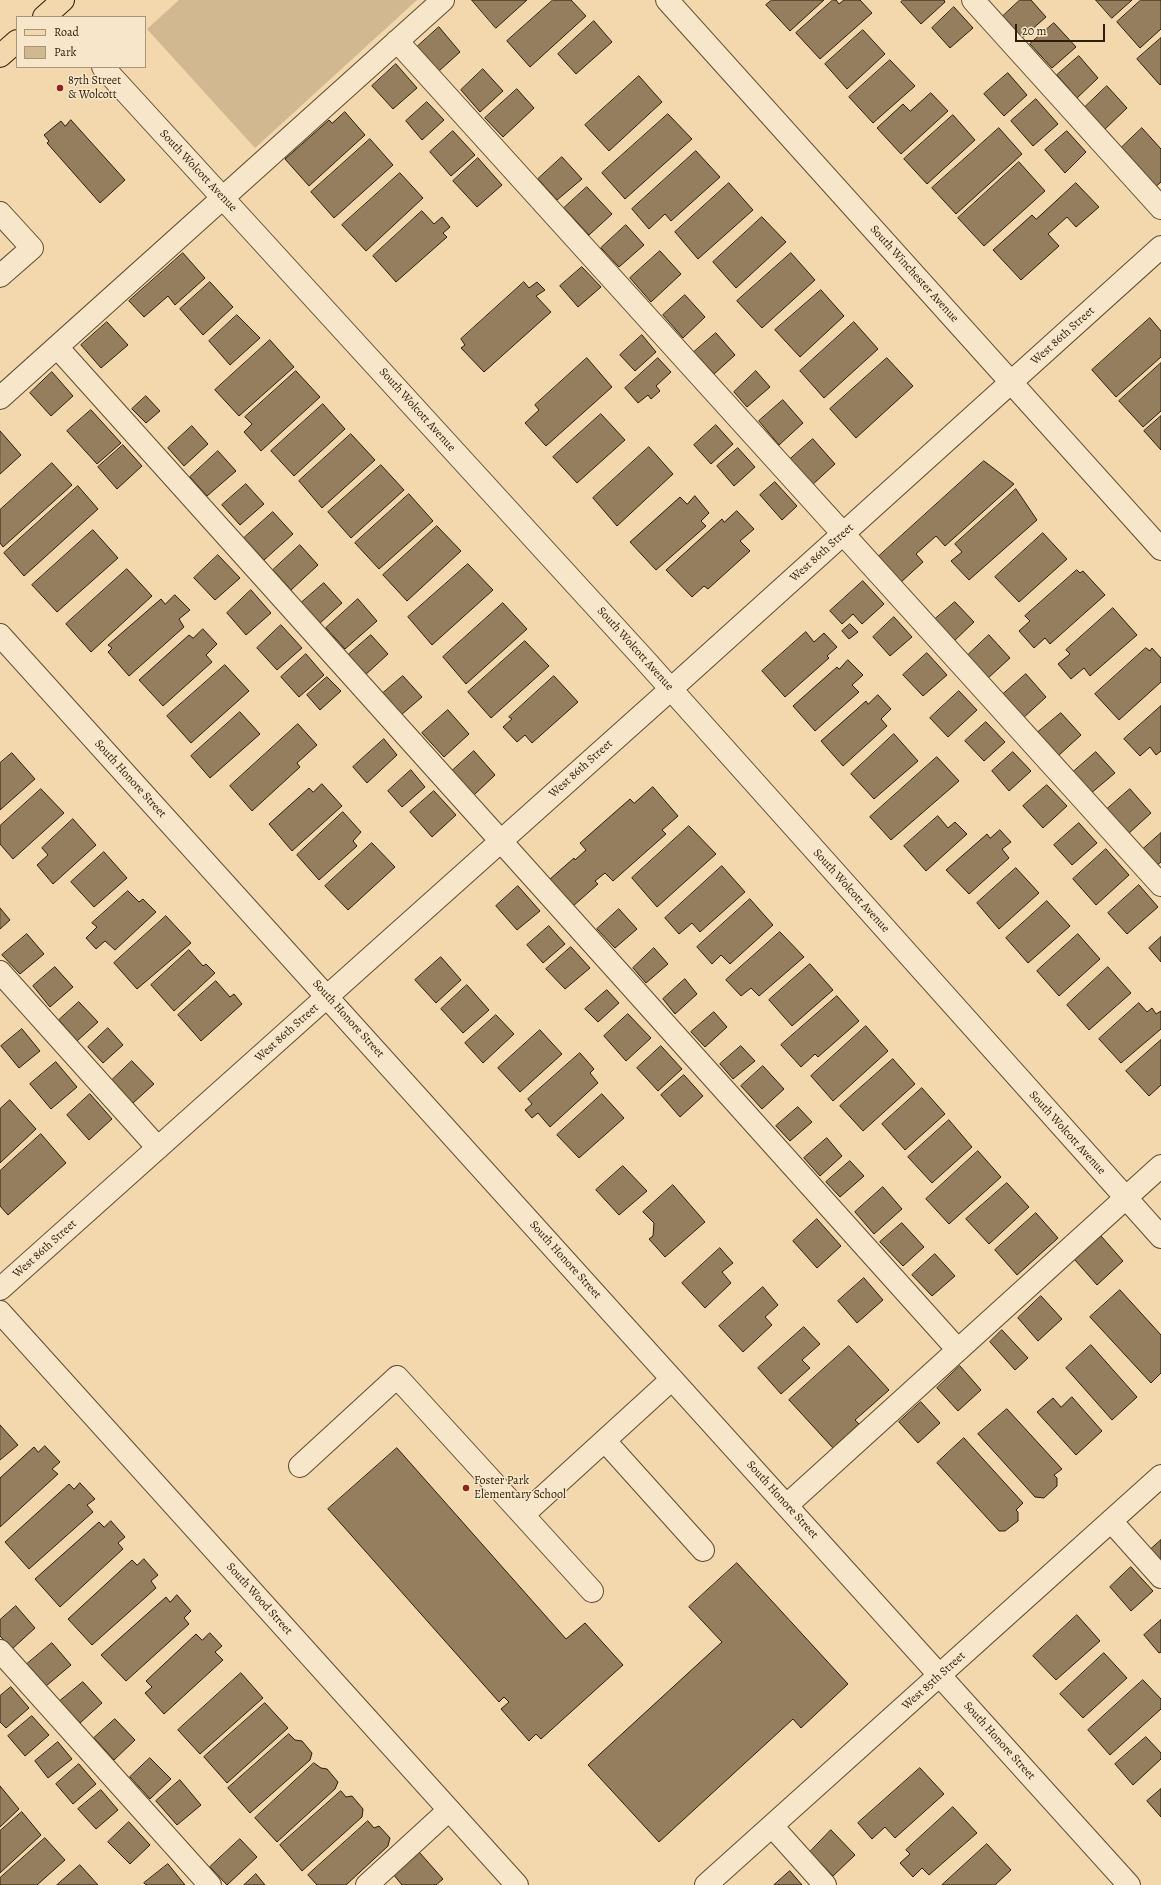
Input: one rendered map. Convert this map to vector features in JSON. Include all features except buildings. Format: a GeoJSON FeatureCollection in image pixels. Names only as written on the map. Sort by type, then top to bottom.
{"type":"FeatureCollection","features":[{"type":"Feature","properties":{"kind":"main road"},"geometry":{"type":"LineString","coordinates":[[0,56],[16,42]]}},
{"type":"Feature","properties":{"kind":"street"},"geometry":{"type":"LineString","coordinates":[[0,398],[442,0]]}},
{"type":"Feature","properties":{"kind":"street","name":"South Winchester Avenue"},"geometry":{"type":"LineString","coordinates":[[667,0],[1161,549]]}},
{"type":"Feature","properties":{"kind":"street"},"geometry":{"type":"LineString","coordinates":[[973,0],[1161,208]]}},
{"type":"Feature","properties":{"kind":"street"},"geometry":{"type":"LineString","coordinates":[[397,41],[1161,885]]}},
{"type":"Feature","properties":{"kind":"street","name":"South Wolcott Avenue"},"geometry":{"type":"LineString","coordinates":[[104,68],[671,689],[1161,1237]]}},
{"type":"Feature","properties":{"kind":"street"},"geometry":{"type":"LineString","coordinates":[[0,213],[32,248],[0,276]]}},
{"type":"Feature","properties":{"kind":"street","name":"West 86th Street"},"geometry":{"type":"LineString","coordinates":[[0,1289],[671,689],[1161,247]]}},
{"type":"Feature","properties":{"kind":"street"},"geometry":{"type":"LineString","coordinates":[[57,347],[958,1350]]}},
{"type":"Feature","properties":{"kind":"street","name":"South Honore Street"},"geometry":{"type":"LineString","coordinates":[[0,635],[1129,1885]]}},
{"type":"Feature","properties":{"kind":"street"},"geometry":{"type":"LineString","coordinates":[[0,972],[158,1148]]}},
{"type":"Feature","properties":{"kind":"street"},"geometry":{"type":"LineString","coordinates":[[787,1505],[1161,1166]]}},
{"type":"Feature","properties":{"kind":"street","name":"South Wood Street"},"geometry":{"type":"LineString","coordinates":[[0,1312],[517,1885]]}},
{"type":"Feature","properties":{"kind":"street"},"geometry":{"type":"LineString","coordinates":[[300,1466],[397,1377],[592,1592]]}},
{"type":"Feature","properties":{"kind":"street"},"geometry":{"type":"LineString","coordinates":[[523,1515],[672,1379]]}},
{"type":"Feature","properties":{"kind":"street"},"geometry":{"type":"LineString","coordinates":[[605,1441],[703,1550]]}},
{"type":"Feature","properties":{"kind":"street","name":"West 85th Street"},"geometry":{"type":"LineString","coordinates":[[706,1885],[1161,1476]]}},
{"type":"Feature","properties":{"kind":"street"},"geometry":{"type":"LineString","coordinates":[[1111,1521],[1161,1576]]}},
{"type":"Feature","properties":{"kind":"street"},"geometry":{"type":"LineString","coordinates":[[0,1651],[210,1885]]}},
{"type":"Feature","properties":{"kind":"street"},"geometry":{"type":"LineString","coordinates":[[367,1885],[449,1810]]}},
{"type":"Feature","properties":{"kind":"street"},"geometry":{"type":"LineString","coordinates":[[772,1826],[825,1885]]}},
{"type":"Feature","properties":{"kind":"green space"},"geometry":{"type":"Polygon","coordinates":[[[179,0],[417,0],[255,148],[147,29],[179,0]]]}},
{"type":"Feature","properties":{"kind":"place","name":"87th Street & Wolcott"},"geometry":{"type":"Point","coordinates":[60,88]}},
{"type":"Feature","properties":{"kind":"place","name":"Foster Park Elementary School"},"geometry":{"type":"Point","coordinates":[466,1488]}}]}
